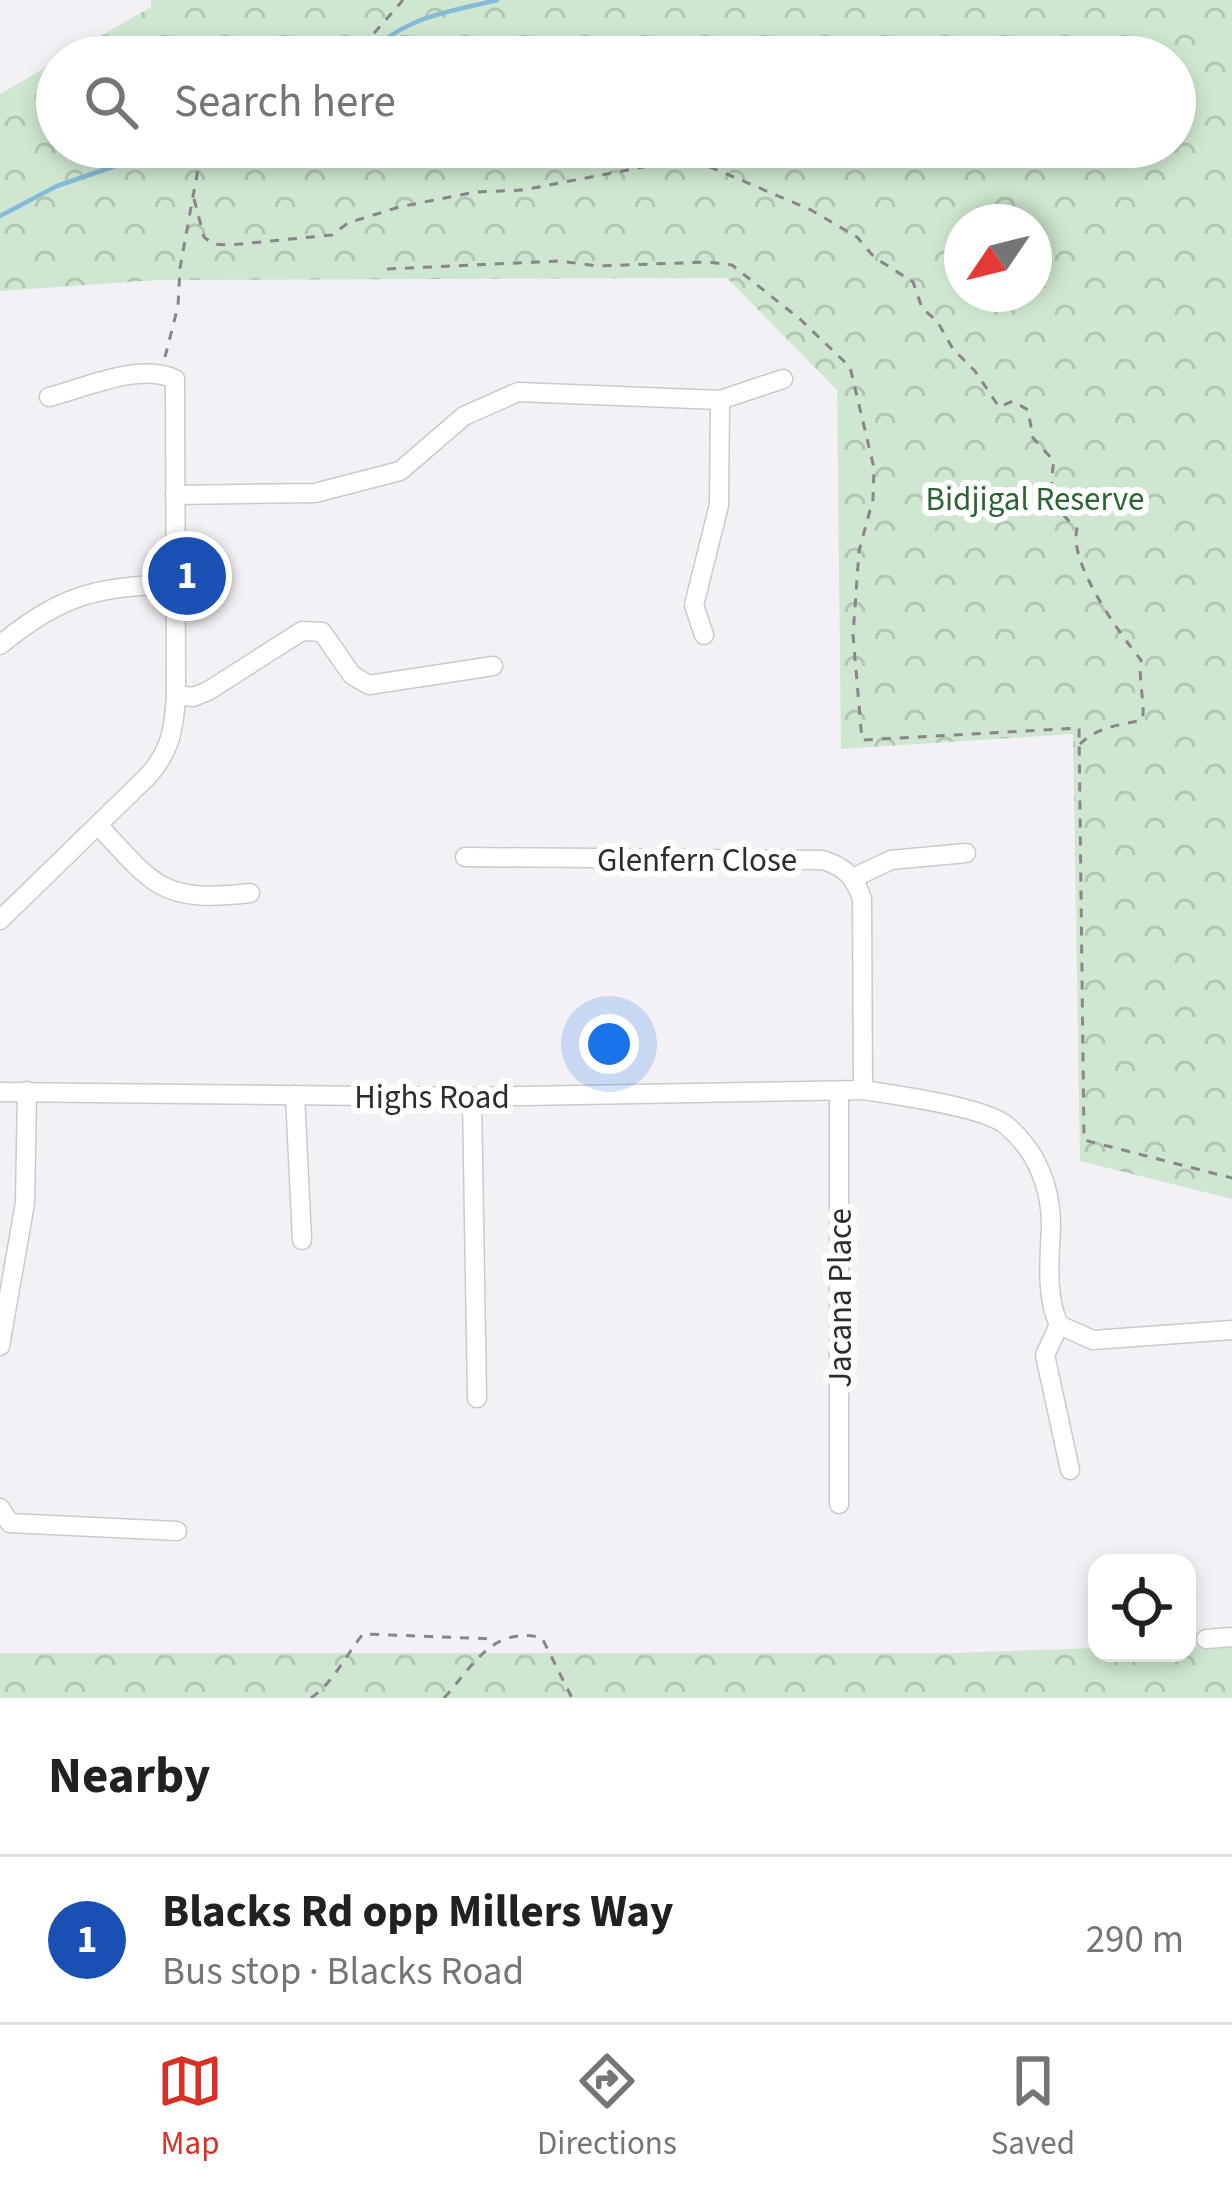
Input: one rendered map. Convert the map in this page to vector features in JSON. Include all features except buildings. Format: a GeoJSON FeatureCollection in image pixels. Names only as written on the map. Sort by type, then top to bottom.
{"type":"FeatureCollection","features":[{"type":"Feature","properties":{"kind":"street"},"geometry":{"type":"LineString","coordinates":[[0,920],[167,753],[173,736],[175,495],[168,376],[133,375],[49,397]]}},
{"type":"Feature","properties":{"kind":"street"},"geometry":{"type":"LineString","coordinates":[[175,495],[315,493],[400,471],[464,416],[518,392],[720,400],[783,379]]}},
{"type":"Feature","properties":{"kind":"street"},"geometry":{"type":"LineString","coordinates":[[704,635],[694,605],[719,505],[720,400]]}},
{"type":"Feature","properties":{"kind":"street"},"geometry":{"type":"LineString","coordinates":[[0,645],[57,604],[90,592],[175,584]]}},
{"type":"Feature","properties":{"kind":"street"},"geometry":{"type":"LineString","coordinates":[[176,695],[193,698],[208,691],[311,629],[322,632],[352,675],[369,686],[493,665]]}},
{"type":"Feature","properties":{"kind":"street"},"geometry":{"type":"LineString","coordinates":[[98,825],[146,875],[172,893],[190,897],[250,893]]}},
{"type":"Feature","properties":{"kind":"street"},"geometry":{"type":"LineString","coordinates":[[863,1090],[862,898],[853,878],[891,860],[966,853]]}},
{"type":"Feature","properties":{"kind":"street","name":"Glenfern Close"},"geometry":{"type":"LineString","coordinates":[[465,857],[823,860],[841,866],[853,878]]}},
{"type":"Feature","properties":{"kind":"street","name":"Highs Road"},"geometry":{"type":"LineString","coordinates":[[0,1092],[472,1097],[863,1090],[974,1112],[1006,1124],[1034,1159],[1051,1193],[1050,1306],[1059,1325],[1045,1355],[1070,1470]]}},
{"type":"Feature","properties":{"kind":"street"},"geometry":{"type":"LineString","coordinates":[[0,1346],[26,1203],[27,1091]]}},
{"type":"Feature","properties":{"kind":"street","name":"Jacana Place"},"geometry":{"type":"LineString","coordinates":[[839,1091],[839,1504]]}},
{"type":"Feature","properties":{"kind":"street"},"geometry":{"type":"LineString","coordinates":[[295,1095],[302,1240]]}},
{"type":"Feature","properties":{"kind":"street"},"geometry":{"type":"LineString","coordinates":[[472,1097],[477,1398]]}},
{"type":"Feature","properties":{"kind":"street"},"geometry":{"type":"LineString","coordinates":[[1059,1325],[1093,1340],[1232,1330]]}},
{"type":"Feature","properties":{"kind":"street"},"geometry":{"type":"LineString","coordinates":[[0,1508],[10,1523],[177,1531]]}},
{"type":"Feature","properties":{"kind":"street"},"geometry":{"type":"LineString","coordinates":[[1206,1639],[1232,1637]]}},
{"type":"Feature","properties":{"kind":"path"},"geometry":{"type":"LineString","coordinates":[[372,36],[403,0]]}},
{"type":"Feature","properties":{"kind":"path"},"geometry":{"type":"LineString","coordinates":[[168,376],[180,268],[199,168]]}},
{"type":"Feature","properties":{"kind":"path"},"geometry":{"type":"LineString","coordinates":[[194,199],[204,237],[213,244],[230,244],[332,235],[348,223],[382,212],[475,191],[523,190],[638,168]]}},
{"type":"Feature","properties":{"kind":"path"},"geometry":{"type":"LineString","coordinates":[[713,168],[765,188],[857,237],[874,256],[913,282],[922,308],[975,371],[994,402],[999,407],[1013,401],[1028,410],[1033,438],[1054,461],[1050,484],[1055,509],[1077,529],[1075,550],[1102,606],[1142,660],[1138,679],[1145,709],[1142,720],[1108,725],[1080,743]]}},
{"type":"Feature","properties":{"kind":"path"},"geometry":{"type":"LineString","coordinates":[[387,269],[560,260],[596,266],[732,265],[850,367],[874,468],[873,499],[859,551],[853,635],[862,740],[1079,728],[1084,1140],[1232,1178]]}},
{"type":"Feature","properties":{"kind":"path"},"geometry":{"type":"LineString","coordinates":[[311,1698],[326,1688],[363,1634],[496,1639],[524,1633],[542,1637],[572,1698]]}},
{"type":"Feature","properties":{"kind":"path"},"geometry":{"type":"LineString","coordinates":[[444,1698],[496,1639]]}},
{"type":"Feature","properties":{"kind":"green space","name":"Bidjigal Reserve"},"geometry":{"type":"Polygon","coordinates":[[[151,0],[1232,0],[1232,1199],[1080,1161],[1073,734],[841,749],[837,390],[727,278],[159,280],[0,291],[0,94],[36,73],[36,168],[1196,168],[1196,36],[101,36],[151,7],[151,0]]]}},
{"type":"Feature","properties":{"kind":"green space"},"geometry":{"type":"Polygon","coordinates":[[[1232,1645],[1232,1698],[0,1698],[0,1653],[953,1653],[1088,1648],[1088,1662],[1196,1662],[1196,1646],[1232,1645]]]}},
{"type":"Feature","properties":{"kind":"waterway"},"geometry":{"type":"LineString","coordinates":[[390,36],[410,24],[497,0]]}},
{"type":"Feature","properties":{"kind":"waterway"},"geometry":{"type":"LineString","coordinates":[[0,216],[57,186],[109,168]]}},
{"type":"Feature","properties":{"kind":"place","name":"Blacks Rd opp Millers Way"},"geometry":{"type":"Point","coordinates":[187,576]}}]}
